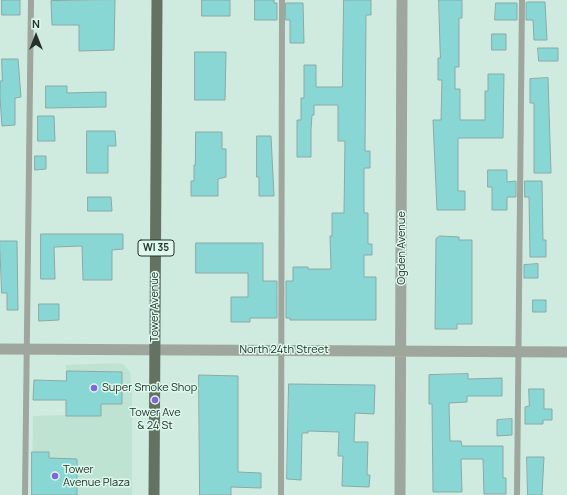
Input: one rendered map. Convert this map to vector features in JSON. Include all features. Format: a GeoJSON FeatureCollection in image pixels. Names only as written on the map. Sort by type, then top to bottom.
{"type":"FeatureCollection","features":[{"type":"Feature","properties":{"kind":"main road","name":"Tower Avenue"},"geometry":{"type":"LineString","coordinates":[[154,495],[157,0]]}},
{"type":"Feature","properties":{"kind":"street","name":"Ogden Avenue"},"geometry":{"type":"LineString","coordinates":[[400,495],[402,0]]}},
{"type":"Feature","properties":{"kind":"street","name":"North 24th Street"},"geometry":{"type":"LineString","coordinates":[[0,349],[567,352]]}},
{"type":"Feature","properties":{"kind":"lane"},"geometry":{"type":"LineString","coordinates":[[26,495],[30,0]]}},
{"type":"Feature","properties":{"kind":"lane"},"geometry":{"type":"LineString","coordinates":[[281,495],[282,0]]}},
{"type":"Feature","properties":{"kind":"lane"},"geometry":{"type":"LineString","coordinates":[[517,495],[522,0]]}},
{"type":"Feature","properties":{"kind":"shaded area"},"geometry":{"type":"Polygon","coordinates":[[[123,364],[130,372],[132,391],[132,495],[32,495],[33,416],[66,415],[66,365],[123,364]]]}},
{"type":"Feature","properties":{"kind":"building"},"geometry":{"type":"Polygon","coordinates":[[[2,0],[20,0],[20,15],[2,15],[2,0]]]}},
{"type":"Feature","properties":{"kind":"building"},"geometry":{"type":"Polygon","coordinates":[[[115,0],[114,50],[79,51],[79,25],[52,25],[51,1],[115,0]]]}},
{"type":"Feature","properties":{"kind":"building"},"geometry":{"type":"Polygon","coordinates":[[[202,0],[230,0],[230,16],[202,16],[202,0]]]}},
{"type":"Feature","properties":{"kind":"building"},"geometry":{"type":"Polygon","coordinates":[[[255,0],[274,0],[274,3],[277,3],[277,20],[255,20],[255,0]]]}},
{"type":"Feature","properties":{"kind":"building"},"geometry":{"type":"Polygon","coordinates":[[[344,0],[371,0],[371,15],[366,15],[365,151],[370,151],[370,168],[364,168],[364,213],[368,213],[368,244],[372,244],[372,255],[364,255],[364,277],[376,277],[376,320],[290,320],[290,318],[286,318],[286,281],[293,281],[293,267],[308,267],[308,269],[331,269],[330,236],[332,236],[332,213],[344,213],[345,141],[338,141],[338,105],[314,105],[311,130],[311,157],[297,157],[297,120],[301,120],[301,98],[304,98],[304,65],[316,65],[316,87],[342,87],[344,0]]]}},
{"type":"Feature","properties":{"kind":"building"},"geometry":{"type":"Polygon","coordinates":[[[439,0],[462,0],[462,18],[459,18],[459,67],[455,67],[455,89],[460,89],[460,120],[485,120],[485,91],[488,91],[488,74],[504,74],[503,138],[458,138],[458,191],[465,191],[465,210],[437,210],[433,120],[441,120],[442,80],[438,80],[438,58],[440,58],[439,0]]]}},
{"type":"Feature","properties":{"kind":"building"},"geometry":{"type":"Polygon","coordinates":[[[545,2],[547,40],[534,40],[533,20],[526,20],[526,3],[545,2]]]}},
{"type":"Feature","properties":{"kind":"building"},"geometry":{"type":"Polygon","coordinates":[[[286,3],[303,3],[304,43],[290,43],[290,20],[286,20],[286,3]]]}},
{"type":"Feature","properties":{"kind":"building"},"geometry":{"type":"Polygon","coordinates":[[[496,3],[517,3],[517,20],[495,20],[496,3]]]}},
{"type":"Feature","properties":{"kind":"building"},"geometry":{"type":"Polygon","coordinates":[[[492,34],[506,34],[506,50],[492,50],[492,34]]]}},
{"type":"Feature","properties":{"kind":"building"},"geometry":{"type":"Polygon","coordinates":[[[538,48],[558,48],[558,61],[539,61],[538,48]]]}},
{"type":"Feature","properties":{"kind":"building"},"geometry":{"type":"Polygon","coordinates":[[[195,52],[226,52],[225,100],[195,100],[195,52]]]}},
{"type":"Feature","properties":{"kind":"building"},"geometry":{"type":"Polygon","coordinates":[[[2,59],[18,59],[21,97],[15,98],[15,125],[2,126],[0,81],[2,81],[2,59]]]}},
{"type":"Feature","properties":{"kind":"building"},"geometry":{"type":"Polygon","coordinates":[[[548,78],[551,173],[534,173],[534,103],[530,103],[530,79],[548,78]]]}},
{"type":"Feature","properties":{"kind":"building"},"geometry":{"type":"Polygon","coordinates":[[[46,86],[67,86],[67,93],[106,92],[106,107],[46,108],[46,86]]]}},
{"type":"Feature","properties":{"kind":"building"},"geometry":{"type":"Polygon","coordinates":[[[38,116],[54,116],[55,141],[38,141],[38,116]]]}},
{"type":"Feature","properties":{"kind":"building"},"geometry":{"type":"Polygon","coordinates":[[[87,131],[115,131],[116,146],[108,146],[108,173],[87,173],[87,131]]]}},
{"type":"Feature","properties":{"kind":"building"},"geometry":{"type":"Polygon","coordinates":[[[196,132],[222,132],[222,149],[226,149],[226,177],[218,179],[218,196],[191,196],[191,181],[194,181],[196,132]]]}},
{"type":"Feature","properties":{"kind":"building"},"geometry":{"type":"Polygon","coordinates":[[[257,136],[271,136],[274,196],[259,196],[259,177],[257,177],[257,136]]]}},
{"type":"Feature","properties":{"kind":"building"},"geometry":{"type":"Polygon","coordinates":[[[35,156],[46,156],[46,169],[35,170],[35,156]]]}},
{"type":"Feature","properties":{"kind":"building"},"geometry":{"type":"Polygon","coordinates":[[[488,170],[507,170],[507,182],[516,181],[516,197],[507,197],[507,210],[492,210],[492,187],[488,187],[488,170]]]}},
{"type":"Feature","properties":{"kind":"building"},"geometry":{"type":"Polygon","coordinates":[[[525,181],[542,181],[543,240],[546,240],[546,257],[530,257],[529,197],[525,197],[525,181]]]}},
{"type":"Feature","properties":{"kind":"building"},"geometry":{"type":"Polygon","coordinates":[[[88,197],[111,197],[112,211],[88,211],[88,197]]]}},
{"type":"Feature","properties":{"kind":"building"},"geometry":{"type":"Polygon","coordinates":[[[41,234],[123,234],[123,249],[112,250],[112,280],[83,280],[82,246],[54,247],[55,279],[41,279],[41,234]]]}},
{"type":"Feature","properties":{"kind":"building"},"geometry":{"type":"Polygon","coordinates":[[[440,236],[459,237],[459,240],[472,240],[472,324],[457,324],[457,329],[435,329],[436,239],[440,236]]]}},
{"type":"Feature","properties":{"kind":"building"},"geometry":{"type":"Polygon","coordinates":[[[0,241],[17,241],[18,310],[7,310],[7,293],[2,293],[0,241]]]}},
{"type":"Feature","properties":{"kind":"building"},"geometry":{"type":"Polygon","coordinates":[[[196,243],[263,243],[263,281],[277,281],[277,318],[250,318],[250,322],[231,322],[231,297],[248,297],[248,273],[196,273],[196,243]]]}},
{"type":"Feature","properties":{"kind":"building"},"geometry":{"type":"Polygon","coordinates":[[[538,264],[538,278],[524,278],[524,265],[538,264]]]}},
{"type":"Feature","properties":{"kind":"building"},"geometry":{"type":"Polygon","coordinates":[[[533,300],[546,300],[546,312],[533,312],[533,300]]]}},
{"type":"Feature","properties":{"kind":"building"},"geometry":{"type":"Polygon","coordinates":[[[39,304],[59,304],[59,320],[39,321],[39,304]]]}},
{"type":"Feature","properties":{"kind":"building","name":"Super Smoke Shop"},"geometry":{"type":"Polygon","coordinates":[[[67,371],[122,372],[122,404],[101,404],[101,416],[66,416],[66,400],[33,400],[34,380],[66,381],[67,371]]]}},
{"type":"Feature","properties":{"kind":"building"},"geometry":{"type":"Polygon","coordinates":[[[468,374],[468,379],[502,378],[502,396],[467,396],[467,402],[449,403],[450,441],[461,441],[462,446],[503,446],[503,478],[506,478],[506,494],[484,494],[483,459],[461,459],[462,492],[433,492],[432,404],[429,404],[429,375],[468,374]]]}},
{"type":"Feature","properties":{"kind":"building"},"geometry":{"type":"Polygon","coordinates":[[[199,375],[238,376],[238,472],[261,473],[261,488],[231,487],[231,495],[200,495],[199,375]]]}},
{"type":"Feature","properties":{"kind":"building"},"geometry":{"type":"Polygon","coordinates":[[[289,384],[375,385],[374,414],[355,413],[354,442],[368,442],[367,475],[370,475],[369,487],[342,486],[343,456],[338,456],[339,432],[308,431],[308,433],[302,433],[301,480],[287,479],[289,384]]]}},
{"type":"Feature","properties":{"kind":"building"},"geometry":{"type":"Polygon","coordinates":[[[529,389],[544,389],[544,409],[552,409],[552,420],[543,420],[543,424],[525,424],[525,407],[529,406],[529,389]]]}},
{"type":"Feature","properties":{"kind":"building"},"geometry":{"type":"Polygon","coordinates":[[[512,419],[512,435],[497,436],[497,420],[512,419]]]}},
{"type":"Feature","properties":{"kind":"building","name":"Tower Avenue Plaza"},"geometry":{"type":"Polygon","coordinates":[[[32,452],[49,452],[49,458],[77,459],[77,495],[32,495],[32,452]]]}},
{"type":"Feature","properties":{"kind":"building"},"geometry":{"type":"Polygon","coordinates":[[[527,457],[544,457],[542,495],[528,495],[527,457]]]}},
{"type":"Feature","properties":{"kind":"place","name":"Super Smoke Shop"},"geometry":{"type":"Point","coordinates":[94,388]}},
{"type":"Feature","properties":{"kind":"place","name":"Tower Ave & 24 St"},"geometry":{"type":"Point","coordinates":[155,400]}},
{"type":"Feature","properties":{"kind":"place","name":"Tower Avenue Plaza"},"geometry":{"type":"Point","coordinates":[55,476]}}]}
